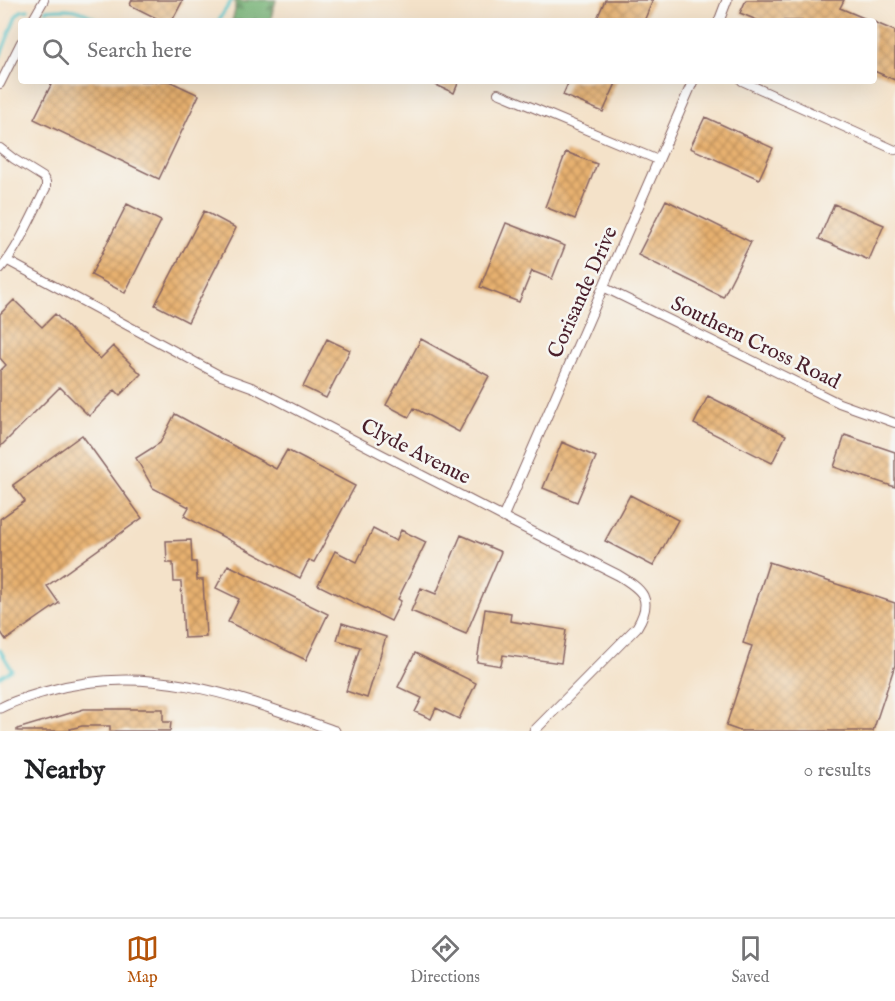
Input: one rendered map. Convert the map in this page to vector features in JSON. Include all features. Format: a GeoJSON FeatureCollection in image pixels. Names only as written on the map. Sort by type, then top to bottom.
{"type":"FeatureCollection","features":[{"type":"Feature","properties":{"kind":"street"},"geometry":{"type":"LineString","coordinates":[[34,18],[44,0]]}},
{"type":"Feature","properties":{"kind":"street"},"geometry":{"type":"LineString","coordinates":[[719,18],[727,0]]}},
{"type":"Feature","properties":{"kind":"street"},"geometry":{"type":"LineString","coordinates":[[0,84],[18,48]]}},
{"type":"Feature","properties":{"kind":"street","name":"Corisande Drive"},"geometry":{"type":"LineString","coordinates":[[503,517],[692,84]]}},
{"type":"Feature","properties":{"kind":"street"},"geometry":{"type":"LineString","coordinates":[[749,84],[895,150]]}},
{"type":"Feature","properties":{"kind":"street"},"geometry":{"type":"LineString","coordinates":[[498,93],[658,160]]}},
{"type":"Feature","properties":{"kind":"street"},"geometry":{"type":"LineString","coordinates":[[0,148],[43,177],[46,182],[43,193],[8,261],[0,269]]}},
{"type":"Feature","properties":{"kind":"street","name":"Clyde Avenue"},"geometry":{"type":"LineString","coordinates":[[8,261],[221,376],[254,388],[626,580],[641,591],[646,607],[636,627],[534,731]]}},
{"type":"Feature","properties":{"kind":"street","name":"Southern Cross Road"},"geometry":{"type":"LineString","coordinates":[[603,287],[839,403],[895,423]]}},
{"type":"Feature","properties":{"kind":"street"},"geometry":{"type":"LineString","coordinates":[[0,708],[54,689],[79,684],[117,680],[152,680],[213,691],[334,731]]}},
{"type":"Feature","properties":{"kind":"green space"},"geometry":{"type":"Polygon","coordinates":[[[235,0],[247,2],[247,0],[276,0],[271,18],[233,18],[235,0]]]}},
{"type":"Feature","properties":{"kind":"building"},"geometry":{"type":"Polygon","coordinates":[[[132,0],[183,0],[174,18],[156,18],[130,5],[132,0]]]}},
{"type":"Feature","properties":{"kind":"building"},"geometry":{"type":"Polygon","coordinates":[[[605,0],[653,0],[645,18],[597,18],[605,0]]]}},
{"type":"Feature","properties":{"kind":"building"},"geometry":{"type":"Polygon","coordinates":[[[746,0],[844,0],[840,8],[864,18],[752,18],[740,13],[746,0]]]}},
{"type":"Feature","properties":{"kind":"building"},"geometry":{"type":"Polygon","coordinates":[[[877,23],[895,31],[895,80],[877,72],[877,23]]]}},
{"type":"Feature","properties":{"kind":"building"},"geometry":{"type":"Polygon","coordinates":[[[52,84],[175,84],[199,95],[159,179],[34,119],[52,84]]]}},
{"type":"Feature","properties":{"kind":"building"},"geometry":{"type":"Polygon","coordinates":[[[434,84],[458,84],[454,93],[434,84]]]}},
{"type":"Feature","properties":{"kind":"building"},"geometry":{"type":"Polygon","coordinates":[[[568,84],[616,84],[603,112],[563,95],[568,84]]]}},
{"type":"Feature","properties":{"kind":"building"},"geometry":{"type":"Polygon","coordinates":[[[705,117],[773,148],[759,179],[690,148],[705,117]]]}},
{"type":"Feature","properties":{"kind":"building"},"geometry":{"type":"Polygon","coordinates":[[[566,152],[597,164],[575,219],[545,207],[566,152]]]}},
{"type":"Feature","properties":{"kind":"building"},"geometry":{"type":"Polygon","coordinates":[[[666,200],[751,242],[723,297],[638,255],[666,200]]]}},
{"type":"Feature","properties":{"kind":"building"},"geometry":{"type":"Polygon","coordinates":[[[127,204],[161,221],[125,293],[91,275],[127,204]]]}},
{"type":"Feature","properties":{"kind":"building"},"geometry":{"type":"Polygon","coordinates":[[[834,204],[884,225],[869,260],[819,239],[834,204]]]}},
{"type":"Feature","properties":{"kind":"building"},"geometry":{"type":"Polygon","coordinates":[[[204,211],[236,228],[188,322],[155,305],[204,211]]]}},
{"type":"Feature","properties":{"kind":"building"},"geometry":{"type":"Polygon","coordinates":[[[506,223],[565,246],[552,279],[532,271],[519,302],[480,287],[506,223]]]}},
{"type":"Feature","properties":{"kind":"building"},"geometry":{"type":"Polygon","coordinates":[[[14,300],[42,327],[55,314],[100,359],[113,346],[141,374],[120,395],[115,390],[89,416],[60,387],[0,447],[0,371],[6,365],[0,358],[0,314],[14,300]]]}},
{"type":"Feature","properties":{"kind":"building"},"geometry":{"type":"Polygon","coordinates":[[[327,339],[350,350],[326,398],[303,387],[327,339]]]}},
{"type":"Feature","properties":{"kind":"building"},"geometry":{"type":"Polygon","coordinates":[[[421,339],[489,376],[459,432],[414,408],[409,417],[386,405],[421,339]]]}},
{"type":"Feature","properties":{"kind":"building"},"geometry":{"type":"Polygon","coordinates":[[[708,396],[786,435],[772,463],[694,424],[708,396]]]}},
{"type":"Feature","properties":{"kind":"building"},"geometry":{"type":"Polygon","coordinates":[[[175,414],[276,469],[287,450],[355,486],[314,562],[309,560],[300,578],[184,516],[189,507],[153,488],[136,458],[160,443],[175,414]]]}},
{"type":"Feature","properties":{"kind":"building"},"geometry":{"type":"Polygon","coordinates":[[[82,435],[142,518],[47,586],[59,603],[6,640],[0,631],[0,519],[25,501],[13,485],[82,435]]]}},
{"type":"Feature","properties":{"kind":"building"},"geometry":{"type":"Polygon","coordinates":[[[845,435],[895,452],[895,487],[834,467],[845,435]]]}},
{"type":"Feature","properties":{"kind":"building"},"geometry":{"type":"Polygon","coordinates":[[[562,442],[596,457],[577,502],[543,488],[562,442]]]}},
{"type":"Feature","properties":{"kind":"building"},"geometry":{"type":"Polygon","coordinates":[[[630,495],[678,520],[653,566],[605,541],[630,495]]]}},
{"type":"Feature","properties":{"kind":"building"},"geometry":{"type":"Polygon","coordinates":[[[373,529],[396,541],[401,530],[426,542],[398,599],[401,601],[391,621],[318,585],[335,551],[357,562],[373,529]]]}},
{"type":"Feature","properties":{"kind":"building"},"geometry":{"type":"Polygon","coordinates":[[[461,535],[501,552],[466,634],[411,611],[421,588],[436,594],[461,535]]]}},
{"type":"Feature","properties":{"kind":"building"},"geometry":{"type":"Polygon","coordinates":[[[191,540],[192,562],[196,562],[197,580],[203,580],[206,637],[184,638],[181,582],[174,582],[173,563],[167,563],[166,541],[191,540]]]}},
{"type":"Feature","properties":{"kind":"building"},"geometry":{"type":"Polygon","coordinates":[[[769,562],[895,603],[895,665],[873,731],[740,731],[726,726],[752,646],[743,643],[769,562]]]}},
{"type":"Feature","properties":{"kind":"building"},"geometry":{"type":"Polygon","coordinates":[[[228,565],[328,614],[306,660],[228,622],[239,599],[216,588],[228,565]]]}},
{"type":"Feature","properties":{"kind":"building"},"geometry":{"type":"Polygon","coordinates":[[[485,609],[511,613],[510,621],[566,630],[561,663],[503,655],[501,666],[477,662],[485,609]]]}},
{"type":"Feature","properties":{"kind":"building"},"geometry":{"type":"Polygon","coordinates":[[[342,623],[386,637],[367,698],[346,691],[360,647],[337,640],[342,623]]]}},
{"type":"Feature","properties":{"kind":"building"},"geometry":{"type":"Polygon","coordinates":[[[415,653],[476,683],[459,719],[436,708],[431,719],[415,712],[422,698],[398,687],[415,653]]]}},
{"type":"Feature","properties":{"kind":"building"},"geometry":{"type":"Polygon","coordinates":[[[84,709],[163,709],[163,722],[171,722],[170,731],[110,731],[110,726],[82,726],[70,729],[71,731],[17,731],[17,729],[84,709]]]}},
{"type":"Feature","properties":{"kind":"waterway"},"geometry":{"type":"LineString","coordinates":[[220,18],[232,0]]}},
{"type":"Feature","properties":{"kind":"waterway"},"geometry":{"type":"LineString","coordinates":[[0,57],[16,16],[21,11],[28,10]]}},
{"type":"Feature","properties":{"kind":"waterway"},"geometry":{"type":"LineString","coordinates":[[46,10],[74,10],[93,18]]}},
{"type":"Feature","properties":{"kind":"waterway"},"geometry":{"type":"LineString","coordinates":[[0,650],[12,670],[0,677]]}}]}
